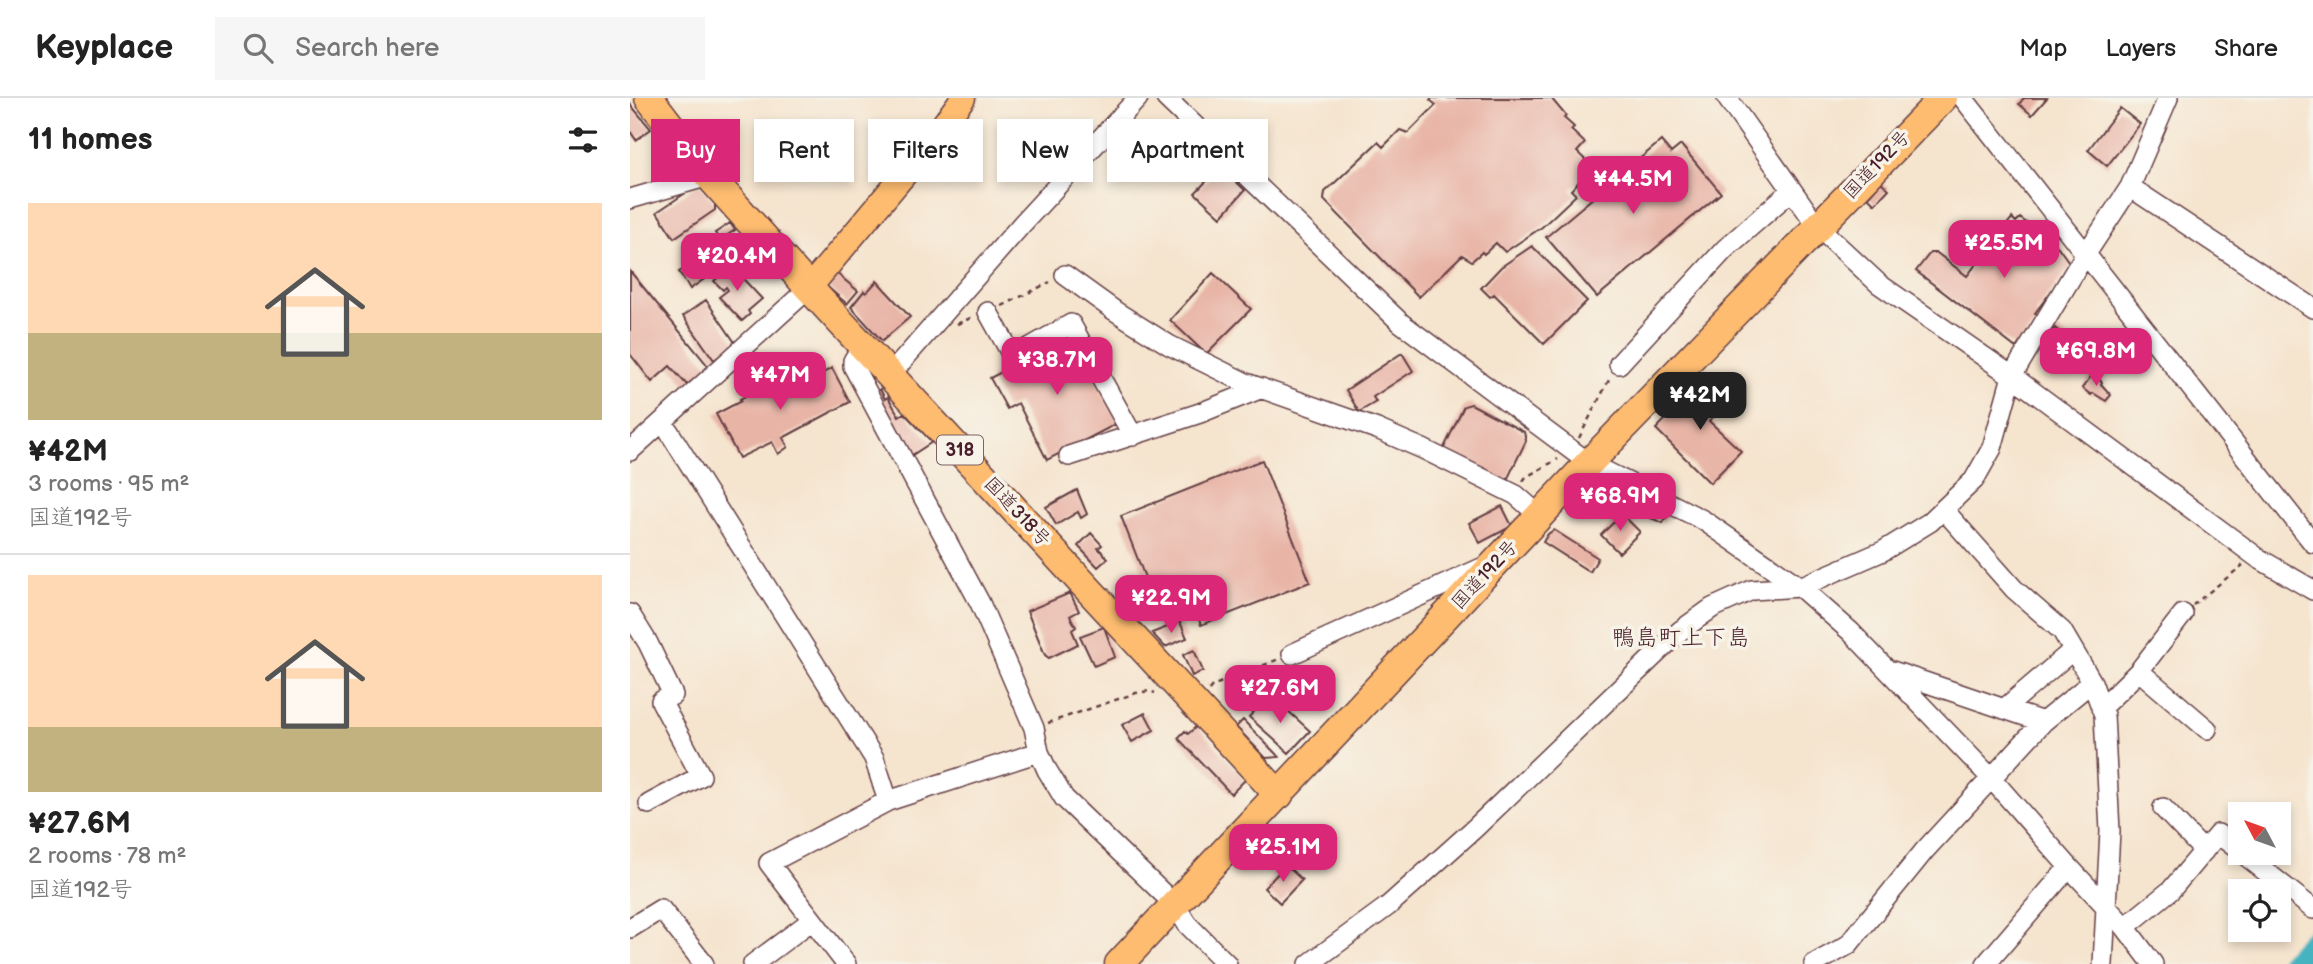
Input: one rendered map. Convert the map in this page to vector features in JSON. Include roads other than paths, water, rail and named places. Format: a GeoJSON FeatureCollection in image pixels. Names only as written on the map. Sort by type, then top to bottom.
{"type":"FeatureCollection","features":[{"type":"Feature","properties":{"kind":"highway","name":"国道318号"},"geometry":{"type":"LineString","coordinates":[[649,98],[665,119]]}},
{"type":"Feature","properties":{"kind":"highway","name":"国道192号"},"geometry":{"type":"LineString","coordinates":[[1119,964],[1499,561],[1540,516],[1581,457],[1818,227],[1943,98]]}},
{"type":"Feature","properties":{"kind":"highway","name":"国道318号"},"geometry":{"type":"LineString","coordinates":[[714,182],[862,346],[1279,795]]}},
{"type":"Feature","properties":{"kind":"main road"},"geometry":{"type":"LineString","coordinates":[[809,288],[928,146],[963,98]]}},
{"type":"Feature","properties":{"kind":"street"},"geometry":{"type":"LineString","coordinates":[[890,375],[1022,224],[1138,98]]}},
{"type":"Feature","properties":{"kind":"street"},"geometry":{"type":"LineString","coordinates":[[1166,98],[1401,323],[1581,457],[1703,520],[1800,587],[1851,632],[1991,778],[2068,867],[2108,907],[2153,964]]}},
{"type":"Feature","properties":{"kind":"street"},"geometry":{"type":"LineString","coordinates":[[1727,98],[1818,227],[1879,284],[2012,376],[2255,556],[2313,590]]}},
{"type":"Feature","properties":{"kind":"street"},"geometry":{"type":"LineString","coordinates":[[1963,98],[2313,543]]}},
{"type":"Feature","properties":{"kind":"street"},"geometry":{"type":"LineString","coordinates":[[1309,964],[1388,906],[1466,837],[1680,631],[1713,608],[1752,590],[1800,587],[1883,551],[1930,522],[1974,480],[1992,448],[2012,376],[2085,253],[2130,187],[2168,98]]}},
{"type":"Feature","properties":{"kind":"street"},"geometry":{"type":"LineString","coordinates":[[630,200],[689,182]]}},
{"type":"Feature","properties":{"kind":"street"},"geometry":{"type":"LineString","coordinates":[[2130,187],[2313,308]]}},
{"type":"Feature","properties":{"kind":"street"},"geometry":{"type":"LineString","coordinates":[[1619,364],[1725,249],[1792,190]]}},
{"type":"Feature","properties":{"kind":"street"},"geometry":{"type":"LineString","coordinates":[[1065,275],[1168,345],[1262,388],[1377,429],[1516,495],[1540,516]]}},
{"type":"Feature","properties":{"kind":"street"},"geometry":{"type":"LineString","coordinates":[[630,451],[809,288]]}},
{"type":"Feature","properties":{"kind":"street"},"geometry":{"type":"LineString","coordinates":[[988,312],[1013,357],[1071,324],[1133,436]]}},
{"type":"Feature","properties":{"kind":"street"},"geometry":{"type":"LineString","coordinates":[[862,346],[853,366],[981,603],[1034,728],[1039,752],[1047,770],[1064,798],[1175,905],[1187,924],[1227,964]]}},
{"type":"Feature","properties":{"kind":"street"},"geometry":{"type":"LineString","coordinates":[[1069,456],[1200,413],[1262,388]]}},
{"type":"Feature","properties":{"kind":"street"},"geometry":{"type":"LineString","coordinates":[[663,422],[874,758],[888,801]]}},
{"type":"Feature","properties":{"kind":"street"},"geometry":{"type":"LineString","coordinates":[[1944,510],[2014,589],[2062,631],[2092,682],[2104,715],[2109,788],[2108,907],[2104,964]]}},
{"type":"Feature","properties":{"kind":"street"},"geometry":{"type":"LineString","coordinates":[[1292,654],[1499,561]]}},
{"type":"Feature","properties":{"kind":"street"},"geometry":{"type":"LineString","coordinates":[[630,614],[648,643],[673,695],[661,701],[701,776],[649,804]]}},
{"type":"Feature","properties":{"kind":"street"},"geometry":{"type":"LineString","coordinates":[[2101,708],[2139,671],[2183,614]]}},
{"type":"Feature","properties":{"kind":"street"},"geometry":{"type":"LineString","coordinates":[[2004,709],[2073,650]]}},
{"type":"Feature","properties":{"kind":"street"},"geometry":{"type":"LineString","coordinates":[[1888,670],[2043,722]]}},
{"type":"Feature","properties":{"kind":"street"},"geometry":{"type":"LineString","coordinates":[[2139,671],[2207,729]]}},
{"type":"Feature","properties":{"kind":"street"},"geometry":{"type":"LineString","coordinates":[[1814,964],[1847,945],[1925,850],[2043,722],[2092,682]]}},
{"type":"Feature","properties":{"kind":"street"},"geometry":{"type":"LineString","coordinates":[[846,964],[769,863],[888,801],[1039,752]]}},
{"type":"Feature","properties":{"kind":"street"},"geometry":{"type":"LineString","coordinates":[[2163,808],[2204,851]]}},
{"type":"Feature","properties":{"kind":"street"},"geometry":{"type":"LineString","coordinates":[[2125,927],[2171,890],[2218,834],[2228,842]]}},
{"type":"Feature","properties":{"kind":"street"},"geometry":{"type":"LineString","coordinates":[[2257,865],[2313,909]]}},
{"type":"Feature","properties":{"kind":"street"},"geometry":{"type":"LineString","coordinates":[[1986,964],[2068,867]]}},
{"type":"Feature","properties":{"kind":"street"},"geometry":{"type":"LineString","coordinates":[[630,928],[661,909],[704,964]]}},
{"type":"Feature","properties":{"kind":"street"},"geometry":{"type":"LineString","coordinates":[[753,964],[811,921]]}},
{"type":"Feature","properties":{"kind":"street"},"geometry":{"type":"LineString","coordinates":[[742,964],[746,961],[747,964]]}},
{"type":"Feature","properties":{"kind":"waterway"},"geometry":{"type":"LineString","coordinates":[[2291,964],[2313,941]]}},
{"type":"Feature","properties":{"kind":"district","name":"鴨島町上下島"},"geometry":{"type":"Point","coordinates":[1681,638]}}]}
